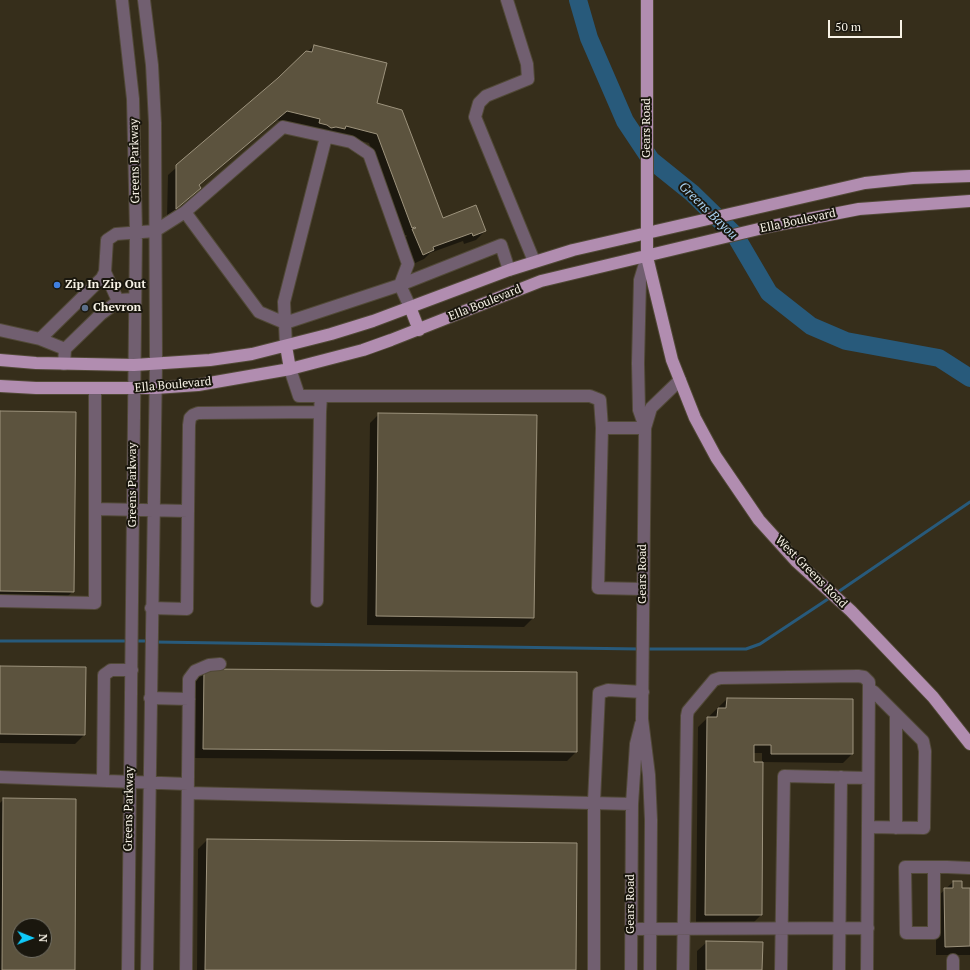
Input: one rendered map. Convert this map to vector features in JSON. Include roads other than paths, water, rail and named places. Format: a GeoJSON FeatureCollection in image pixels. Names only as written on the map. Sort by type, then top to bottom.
{"type":"FeatureCollection","features":[{"type":"Feature","properties":{"kind":"main road","name":"Gears Road"},"geometry":{"type":"LineString","coordinates":[[647,0],[647,257],[672,360],[680,380]]}},
{"type":"Feature","properties":{"kind":"main road","name":"Ella Boulevard"},"geometry":{"type":"LineString","coordinates":[[0,360],[64,364],[134,365],[213,360],[286,346],[373,321],[508,270],[573,250],[865,183],[913,178],[970,176]]}},
{"type":"Feature","properties":{"kind":"main road","name":"Ella Boulevard"},"geometry":{"type":"LineString","coordinates":[[0,386],[95,389],[156,388],[198,385],[290,368],[363,350],[419,330],[541,281],[647,257],[766,227],[859,209],[970,201]]}},
{"type":"Feature","properties":{"kind":"main road"},"geometry":{"type":"LineString","coordinates":[[534,261],[541,281]]}},
{"type":"Feature","properties":{"kind":"main road"},"geometry":{"type":"LineString","coordinates":[[410,307],[419,330]]}},
{"type":"Feature","properties":{"kind":"main road"},"geometry":{"type":"LineString","coordinates":[[286,346],[290,368]]}},
{"type":"Feature","properties":{"kind":"main road","name":"West Greens Road"},"geometry":{"type":"LineString","coordinates":[[680,380],[695,418],[716,457],[759,520],[796,561],[850,611],[933,697],[970,744]]}},
{"type":"Feature","properties":{"kind":"street","name":"Greens Parkway"},"geometry":{"type":"LineString","coordinates":[[122,0],[133,99],[136,232],[133,389],[132,670],[129,782],[128,970]]}},
{"type":"Feature","properties":{"kind":"street","name":"Greens Parkway"},"geometry":{"type":"LineString","coordinates":[[144,0],[152,65],[155,123],[156,363],[151,608],[147,970]]}},
{"type":"Feature","properties":{"kind":"street"},"geometry":{"type":"LineString","coordinates":[[507,0],[528,64],[528,79],[486,96],[480,103],[476,117],[534,261]]}},
{"type":"Feature","properties":{"kind":"street"},"geometry":{"type":"LineString","coordinates":[[118,301],[106,272],[107,240],[116,234],[155,231],[185,212],[283,128],[351,142],[369,154],[408,264],[400,284],[410,307]]}},
{"type":"Feature","properties":{"kind":"street"},"geometry":{"type":"LineString","coordinates":[[286,346],[284,302],[326,137]]}},
{"type":"Feature","properties":{"kind":"street"},"geometry":{"type":"LineString","coordinates":[[185,212],[259,312],[285,323],[400,284],[500,245],[508,270]]}},
{"type":"Feature","properties":{"kind":"street","name":"Gears Road"},"geometry":{"type":"LineString","coordinates":[[645,428],[639,410],[638,363],[640,280],[647,257]]}},
{"type":"Feature","properties":{"kind":"street"},"geometry":{"type":"LineString","coordinates":[[40,339],[102,278],[106,272]]}},
{"type":"Feature","properties":{"kind":"street"},"geometry":{"type":"LineString","coordinates":[[64,364],[65,349],[101,314],[118,301],[135,299]]}},
{"type":"Feature","properties":{"kind":"street"},"geometry":{"type":"LineString","coordinates":[[0,330],[40,339],[65,349]]}},
{"type":"Feature","properties":{"kind":"street"},"geometry":{"type":"LineString","coordinates":[[290,368],[299,396],[590,396],[600,400],[602,428],[598,588],[643,590]]}},
{"type":"Feature","properties":{"kind":"street","name":"Gears Road"},"geometry":{"type":"LineString","coordinates":[[650,970],[649,775],[642,719],[645,428],[651,408],[680,380]]}},
{"type":"Feature","properties":{"kind":"street"},"geometry":{"type":"LineString","coordinates":[[0,601],[95,603],[95,389]]}},
{"type":"Feature","properties":{"kind":"street"},"geometry":{"type":"LineString","coordinates":[[317,601],[321,396]]}},
{"type":"Feature","properties":{"kind":"street"},"geometry":{"type":"LineString","coordinates":[[151,608],[186,609],[190,418],[198,413],[320,412]]}},
{"type":"Feature","properties":{"kind":"street"},"geometry":{"type":"LineString","coordinates":[[602,428],[645,428]]}},
{"type":"Feature","properties":{"kind":"street"},"geometry":{"type":"LineString","coordinates":[[96,509],[188,511]]}},
{"type":"Feature","properties":{"kind":"street"},"geometry":{"type":"LineString","coordinates":[[186,970],[189,679],[195,671],[209,665],[220,664]]}},
{"type":"Feature","properties":{"kind":"street"},"geometry":{"type":"LineString","coordinates":[[103,782],[104,675],[111,670],[132,670]]}},
{"type":"Feature","properties":{"kind":"street"},"geometry":{"type":"LineString","coordinates":[[683,970],[688,711],[714,680],[720,678],[858,676],[864,677],[869,682],[867,970]]}},
{"type":"Feature","properties":{"kind":"street"},"geometry":{"type":"LineString","coordinates":[[868,827],[924,828],[925,751],[923,741],[874,692],[869,689]]}},
{"type":"Feature","properties":{"kind":"street"},"geometry":{"type":"LineString","coordinates":[[594,970],[594,802],[599,693],[608,690],[643,692]]}},
{"type":"Feature","properties":{"kind":"street"},"geometry":{"type":"LineString","coordinates":[[150,698],[189,699]]}},
{"type":"Feature","properties":{"kind":"street"},"geometry":{"type":"LineString","coordinates":[[896,714],[896,828]]}},
{"type":"Feature","properties":{"kind":"street","name":"Gears Road"},"geometry":{"type":"LineString","coordinates":[[631,970],[632,804],[636,744],[642,719]]}},
{"type":"Feature","properties":{"kind":"street"},"geometry":{"type":"LineString","coordinates":[[781,970],[784,776],[868,778]]}},
{"type":"Feature","properties":{"kind":"street"},"geometry":{"type":"LineString","coordinates":[[0,777],[103,782],[149,782],[188,788],[632,804]]}},
{"type":"Feature","properties":{"kind":"street"},"geometry":{"type":"LineString","coordinates":[[839,970],[841,777]]}},
{"type":"Feature","properties":{"kind":"street"},"geometry":{"type":"LineString","coordinates":[[934,867],[934,933],[906,933],[905,867],[934,867],[970,868]]}},
{"type":"Feature","properties":{"kind":"street"},"geometry":{"type":"LineString","coordinates":[[631,929],[868,928]]}},
{"type":"Feature","properties":{"kind":"waterway","name":"Greens Bayou"},"geometry":{"type":"LineString","coordinates":[[578,0],[589,38],[625,121],[651,160],[692,193],[735,235],[769,293],[811,326],[846,341],[939,358],[970,378]]}},
{"type":"Feature","properties":{"kind":"waterway"},"geometry":{"type":"LineString","coordinates":[[835,594],[970,502]]}},
{"type":"Feature","properties":{"kind":"waterway"},"geometry":{"type":"LineString","coordinates":[[646,649],[746,649],[760,644],[831,597]]}},
{"type":"Feature","properties":{"kind":"waterway"},"geometry":{"type":"LineString","coordinates":[[0,641],[128,641]]}},
{"type":"Feature","properties":{"kind":"waterway"},"geometry":{"type":"LineString","coordinates":[[134,641],[148,641]]}},
{"type":"Feature","properties":{"kind":"waterway"},"geometry":{"type":"LineString","coordinates":[[154,642],[640,649]]}},
{"type":"Feature","properties":{"kind":"place","name":"Zip In Zip Out"},"geometry":{"type":"Point","coordinates":[57,285]}},
{"type":"Feature","properties":{"kind":"place","name":"Chevron"},"geometry":{"type":"Point","coordinates":[85,308]}}]}
